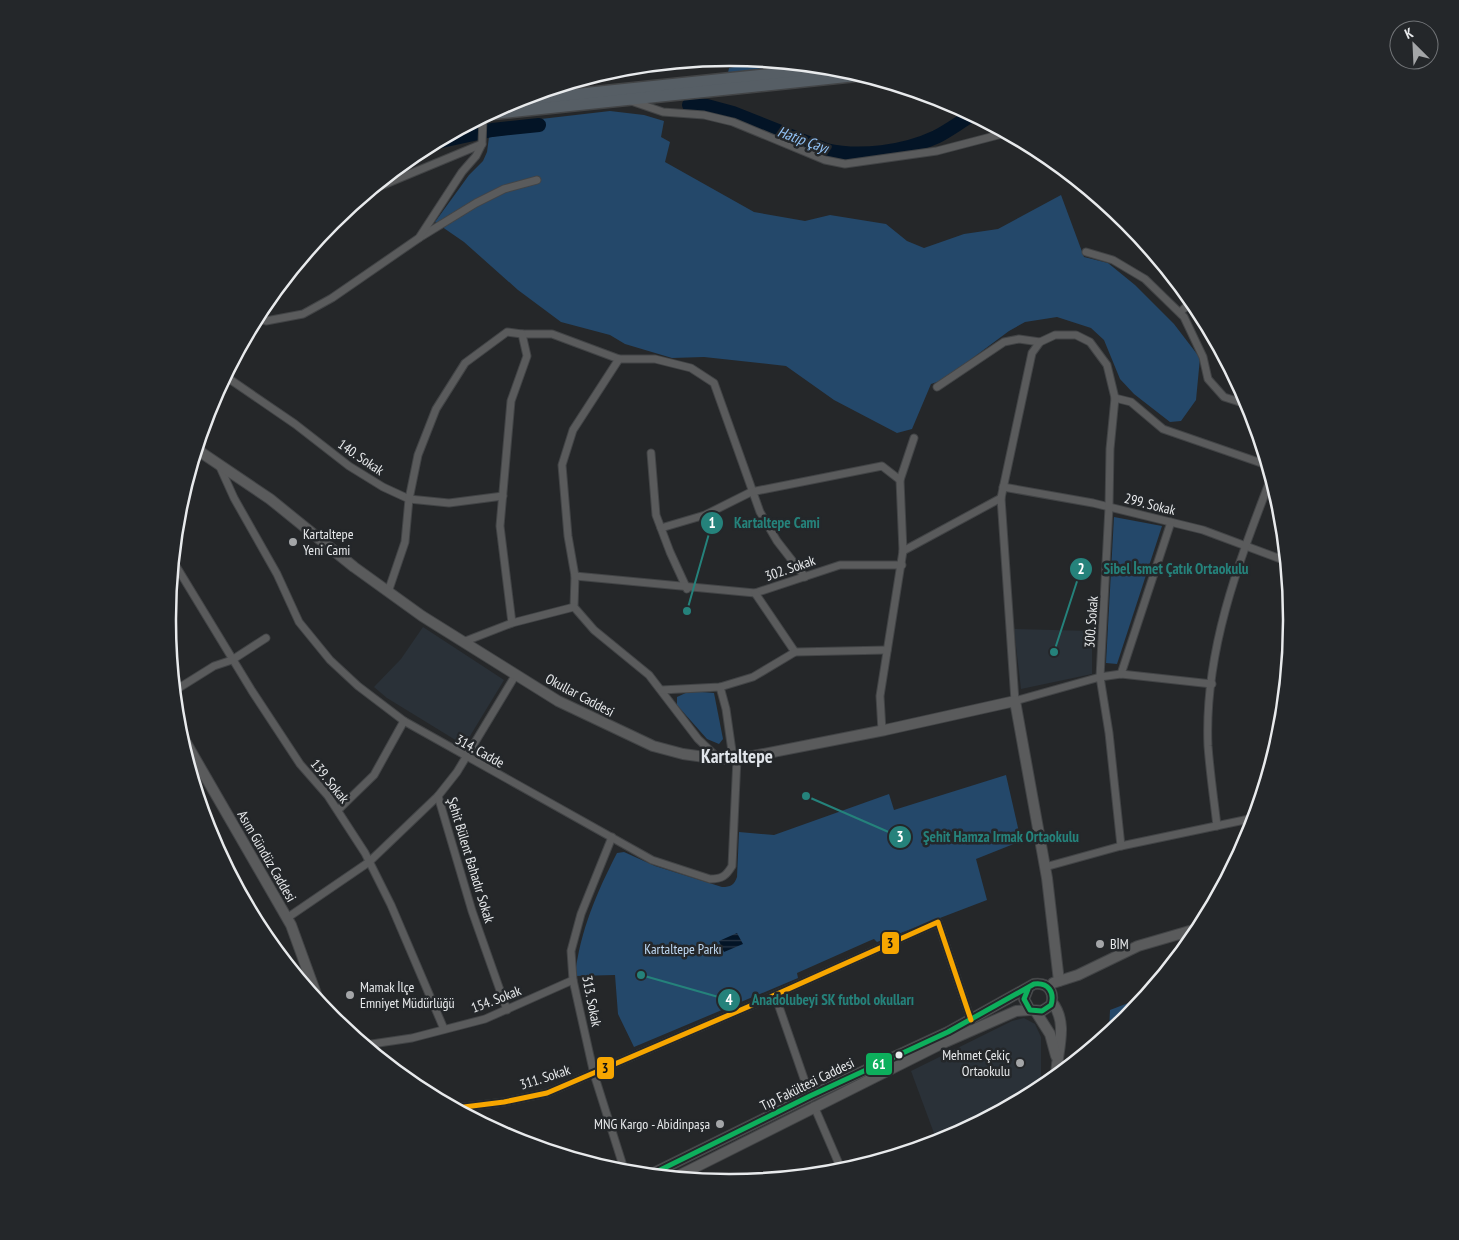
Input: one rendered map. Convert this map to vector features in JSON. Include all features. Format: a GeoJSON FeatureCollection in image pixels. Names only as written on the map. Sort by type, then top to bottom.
{"type":"FeatureCollection","features":[{"type":"Feature","properties":{"kind":"main road"},"geometry":{"type":"LineString","coordinates":[[548,97],[802,71]]}},
{"type":"Feature","properties":{"kind":"main road"},"geometry":{"type":"LineString","coordinates":[[509,112],[839,77]]}},
{"type":"Feature","properties":{"kind":"street"},"geometry":{"type":"LineString","coordinates":[[629,100],[663,112],[704,115],[733,122],[825,160],[845,164],[937,151],[997,135]]}},
{"type":"Feature","properties":{"kind":"street"},"geometry":{"type":"LineString","coordinates":[[419,238],[462,172],[476,156],[482,141],[483,124]]}},
{"type":"Feature","properties":{"kind":"street"},"geometry":{"type":"LineString","coordinates":[[393,180],[482,141]]}},
{"type":"Feature","properties":{"kind":"street"},"geometry":{"type":"LineString","coordinates":[[264,321],[283,319],[302,314],[338,294],[419,238],[476,203],[504,189],[537,180]]}},
{"type":"Feature","properties":{"kind":"street"},"geometry":{"type":"LineString","coordinates":[[1086,252],[1113,260],[1145,279],[1180,312],[1184,316],[1203,357],[1208,379],[1224,397],[1238,401]]}},
{"type":"Feature","properties":{"kind":"street"},"geometry":{"type":"LineString","coordinates":[[1180,312],[1186,307]]}},
{"type":"Feature","properties":{"kind":"street"},"geometry":{"type":"LineString","coordinates":[[388,592],[405,542],[409,499],[418,454],[436,409],[465,363],[507,332],[552,334],[619,359],[655,358],[691,368],[714,383],[730,423],[751,492],[777,541],[806,577]]}},
{"type":"Feature","properties":{"kind":"street"},"geometry":{"type":"LineString","coordinates":[[512,623],[500,526],[511,401],[527,356],[522,334]]}},
{"type":"Feature","properties":{"kind":"street","name":"300. Sokak"},"geometry":{"type":"LineString","coordinates":[[1040,342],[1056,335],[1076,335],[1090,342],[1107,365],[1115,398],[1110,449],[1109,507],[1100,677],[1109,732],[1121,846]]}},
{"type":"Feature","properties":{"kind":"street"},"geometry":{"type":"LineString","coordinates":[[937,387],[1004,342],[1019,339],[1040,342],[1032,354],[1001,498],[1015,701],[1045,867],[1059,981]]}},
{"type":"Feature","properties":{"kind":"street"},"geometry":{"type":"LineString","coordinates":[[619,359],[573,430],[562,465],[568,536],[575,576],[574,607],[594,630],[649,675],[698,739],[719,759]]}},
{"type":"Feature","properties":{"kind":"street","name":"140. Sokak"},"geometry":{"type":"LineString","coordinates":[[231,380],[295,424],[349,466],[383,487],[409,499],[449,503],[503,496]]}},
{"type":"Feature","properties":{"kind":"street"},"geometry":{"type":"LineString","coordinates":[[1115,398],[1131,402],[1163,429],[1260,463]]}},
{"type":"Feature","properties":{"kind":"street"},"geometry":{"type":"LineString","coordinates":[[882,731],[880,696],[903,551],[900,480],[914,438]]}},
{"type":"Feature","properties":{"kind":"street","name":"Okullar Caddesi"},"geometry":{"type":"LineString","coordinates":[[202,453],[270,499],[388,592],[515,676],[558,701],[653,746],[683,754],[719,759],[735,758],[882,731],[1015,701]]}},
{"type":"Feature","properties":{"kind":"street"},"geometry":{"type":"LineString","coordinates":[[651,453],[656,515],[687,588]]}},
{"type":"Feature","properties":{"kind":"street"},"geometry":{"type":"LineString","coordinates":[[661,528],[705,515],[751,492],[882,466],[900,480]]}},
{"type":"Feature","properties":{"kind":"street","name":"314. Cadde"},"geometry":{"type":"LineString","coordinates":[[220,467],[234,498],[277,574],[299,622],[330,660],[358,686],[404,721],[466,758],[664,865],[710,879],[720,879],[727,875],[732,866],[735,758],[720,687]]}},
{"type":"Feature","properties":{"kind":"street","name":"299. Sokak"},"geometry":{"type":"LineString","coordinates":[[1003,486],[1109,507],[1203,530],[1280,559]]}},
{"type":"Feature","properties":{"kind":"street"},"geometry":{"type":"LineString","coordinates":[[1217,826],[1208,746],[1212,684],[1224,611],[1245,546],[1267,489]]}},
{"type":"Feature","properties":{"kind":"street"},"geometry":{"type":"LineString","coordinates":[[903,551],[1001,498]]}},
{"type":"Feature","properties":{"kind":"street"},"geometry":{"type":"LineString","coordinates":[[1121,674],[1171,522]]}},
{"type":"Feature","properties":{"kind":"street","name":"302. Sokak"},"geometry":{"type":"LineString","coordinates":[[575,576],[755,593],[840,565],[902,564]]}},
{"type":"Feature","properties":{"kind":"street","name":"139. Sokak"},"geometry":{"type":"LineString","coordinates":[[178,570],[232,660],[300,764],[338,810],[370,862],[391,905],[444,1029]]}},
{"type":"Feature","properties":{"kind":"street"},"geometry":{"type":"LineString","coordinates":[[755,593],[795,652]]}},
{"type":"Feature","properties":{"kind":"street"},"geometry":{"type":"LineString","coordinates":[[463,642],[512,623],[574,607]]}},
{"type":"Feature","properties":{"kind":"street"},"geometry":{"type":"LineString","coordinates":[[180,688],[214,666],[232,660],[266,638]]}},
{"type":"Feature","properties":{"kind":"street"},"geometry":{"type":"LineString","coordinates":[[661,690],[720,687],[753,677],[795,652],[887,650]]}},
{"type":"Feature","properties":{"kind":"street"},"geometry":{"type":"LineString","coordinates":[[1015,701],[1100,677],[1121,674],[1212,684]]}},
{"type":"Feature","properties":{"kind":"street","name":"Şehit Bülent Bahadır Sokak"},"geometry":{"type":"LineString","coordinates":[[507,1010],[472,911],[438,796],[466,758],[515,676]]}},
{"type":"Feature","properties":{"kind":"street"},"geometry":{"type":"LineString","coordinates":[[338,810],[374,775],[404,721]]}},
{"type":"Feature","properties":{"kind":"street","name":"Asım Gündüz Caddesi"},"geometry":{"type":"LineString","coordinates":[[193,755],[287,918],[311,983]]}},
{"type":"Feature","properties":{"kind":"street"},"geometry":{"type":"LineString","coordinates":[[287,918],[370,862],[438,796]]}},
{"type":"Feature","properties":{"kind":"street"},"geometry":{"type":"LineString","coordinates":[[1045,867],[1121,846],[1246,820]]}},
{"type":"Feature","properties":{"kind":"street","name":"313. Sokak"},"geometry":{"type":"LineString","coordinates":[[612,837],[581,914],[572,951],[573,980],[594,1074],[622,1163]]}},
{"type":"Feature","properties":{"kind":"street","name":"311. Sokak"},"geometry":{"type":"LineString","coordinates":[[466,1107],[504,1102],[547,1093],[775,996],[938,922],[971,1020]]}},
{"type":"Feature","properties":{"kind":"street"},"geometry":{"type":"LineString","coordinates":[[1056,1060],[1050,1034],[1024,999],[1028,989],[1034,984],[1045,985],[1078,975],[1138,946],[1187,932]]}},
{"type":"Feature","properties":{"kind":"street","name":"154. Sokak"},"geometry":{"type":"LineString","coordinates":[[373,1044],[412,1038],[507,1010],[573,980]]}},
{"type":"Feature","properties":{"kind":"street"},"geometry":{"type":"LineString","coordinates":[[1045,985],[1051,992],[1052,1002],[1058,1010],[1062,1023],[1056,1067]]}},
{"type":"Feature","properties":{"kind":"street","name":"Tıp Fakültesi Caddesi"},"geometry":{"type":"LineString","coordinates":[[661,1169],[810,1096],[971,1020],[1028,989]]}},
{"type":"Feature","properties":{"kind":"street"},"geometry":{"type":"LineString","coordinates":[[775,996],[810,1096]]}},
{"type":"Feature","properties":{"kind":"street"},"geometry":{"type":"LineString","coordinates":[[685,1172],[814,1106],[941,1044],[1016,1011],[1045,1010],[1052,1002]]}},
{"type":"Feature","properties":{"kind":"street"},"geometry":{"type":"LineString","coordinates":[[1056,1060],[1062,1063]]}},
{"type":"Feature","properties":{"kind":"street"},"geometry":{"type":"LineString","coordinates":[[814,1106],[839,1163]]}},
{"type":"Feature","properties":{"kind":"shaded area"},"geometry":{"type":"Polygon","coordinates":[[[423,627],[504,680],[467,741],[462,744],[387,698],[374,687],[401,659],[423,627]]]}},
{"type":"Feature","properties":{"kind":"shaded area"},"geometry":{"type":"Polygon","coordinates":[[[1014,629],[1092,631],[1092,674],[1021,689],[1014,629]]]}},
{"type":"Feature","properties":{"kind":"shaded area"},"geometry":{"type":"Polygon","coordinates":[[[737,933],[743,944],[724,952],[719,941],[737,933]]]}},
{"type":"Feature","properties":{"kind":"shaded area"},"geometry":{"type":"Polygon","coordinates":[[[1024,1018],[1035,1024],[1041,1037],[1041,1077],[1006,1100],[934,1134],[911,1071],[1012,1021],[1024,1018]]]}},
{"type":"Feature","properties":{"kind":"green space"},"geometry":{"type":"Polygon","coordinates":[[[738,66],[770,67],[728,73],[729,68],[738,66]]]}},
{"type":"Feature","properties":{"kind":"green space"},"geometry":{"type":"Polygon","coordinates":[[[610,111],[644,115],[664,121],[661,137],[670,142],[665,162],[754,212],[805,221],[830,215],[886,224],[907,241],[924,248],[964,234],[998,229],[1061,195],[1084,257],[1108,263],[1135,285],[1174,324],[1200,358],[1196,400],[1181,421],[1170,422],[1134,394],[1120,379],[1104,340],[1091,328],[1057,317],[1025,322],[1009,331],[943,380],[931,384],[912,429],[897,433],[834,400],[786,366],[704,357],[672,358],[625,344],[610,335],[561,322],[518,290],[464,242],[435,222],[469,175],[483,161],[487,152],[489,137],[542,130],[541,119],[610,111]]]}},
{"type":"Feature","properties":{"kind":"green space"},"geometry":{"type":"Polygon","coordinates":[[[1114,517],[1162,526],[1117,664],[1106,663],[1114,517]]]}},
{"type":"Feature","properties":{"kind":"green space"},"geometry":{"type":"Polygon","coordinates":[[[690,691],[714,693],[723,739],[719,744],[707,739],[677,705],[677,697],[690,691]]]}},
{"type":"Feature","properties":{"kind":"green space","name":"Kartaltepe Parkı"},"geometry":{"type":"Polygon","coordinates":[[[1006,775],[1021,841],[976,859],[987,900],[877,942],[874,939],[869,941],[797,973],[798,978],[634,1047],[618,1014],[615,975],[575,976],[577,959],[590,912],[617,853],[624,852],[655,866],[722,887],[728,887],[733,884],[737,877],[739,832],[774,835],[889,794],[894,810],[1006,775]]]}},
{"type":"Feature","properties":{"kind":"green space"},"geometry":{"type":"Polygon","coordinates":[[[1130,1002],[1109,1023],[1110,1010],[1130,1002]]]}},
{"type":"Feature","properties":{"kind":"waterway","name":"Hatip Çayı"},"geometry":{"type":"LineString","coordinates":[[689,105],[707,106],[733,113],[826,150],[853,153],[882,152],[910,146],[940,135],[965,119]]}},
{"type":"Feature","properties":{"kind":"waterway","name":"Hatip Çayı"},"geometry":{"type":"LineString","coordinates":[[458,137],[492,130],[539,125]]}},
{"type":"Feature","properties":{"kind":"transit line","name":"3"},"geometry":{"type":"LineString","coordinates":[[466,1107],[504,1102],[547,1093],[757,1003],[938,922],[971,1020]]}},
{"type":"Feature","properties":{"kind":"transit line","name":"61"},"geometry":{"type":"LineString","coordinates":[[661,1169],[810,1096],[948,1032],[1034,984],[1047,986],[1052,996],[1051,1005],[1042,1011],[1030,1010],[1024,999],[1028,989]]}},
{"type":"Feature","properties":{"kind":"place","name":"Kartaltepe Yeni Cami"},"geometry":{"type":"Point","coordinates":[293,542]}},
{"type":"Feature","properties":{"kind":"place","name":"Kartaltepe Cami"},"geometry":{"type":"Point","coordinates":[687,611]}},
{"type":"Feature","properties":{"kind":"place","name":"Sibel İsmet Çatık Ortaokulu"},"geometry":{"type":"Point","coordinates":[1054,652]}},
{"type":"Feature","properties":{"kind":"place","name":"Şehit Hamza Irmak Ortaokulu"},"geometry":{"type":"Point","coordinates":[806,796]}},
{"type":"Feature","properties":{"kind":"place","name":"BİM"},"geometry":{"type":"Point","coordinates":[1100,944]}},
{"type":"Feature","properties":{"kind":"place","name":"Anadolubeyi SK futbol okulları"},"geometry":{"type":"Point","coordinates":[641,975]}},
{"type":"Feature","properties":{"kind":"place","name":"Mamak İlçe Emniyet Müdürlüğü"},"geometry":{"type":"Point","coordinates":[350,995]}},
{"type":"Feature","properties":{"kind":"place","name":"Mehmet Çekiç Ortaokulu"},"geometry":{"type":"Point","coordinates":[1020,1063]}},
{"type":"Feature","properties":{"kind":"place","name":"MNG Kargo - Abidinpaşa"},"geometry":{"type":"Point","coordinates":[720,1124]}},
{"type":"Feature","properties":{"kind":"district","name":"Kartaltepe"},"geometry":{"type":"Point","coordinates":[737,756]}}]}
